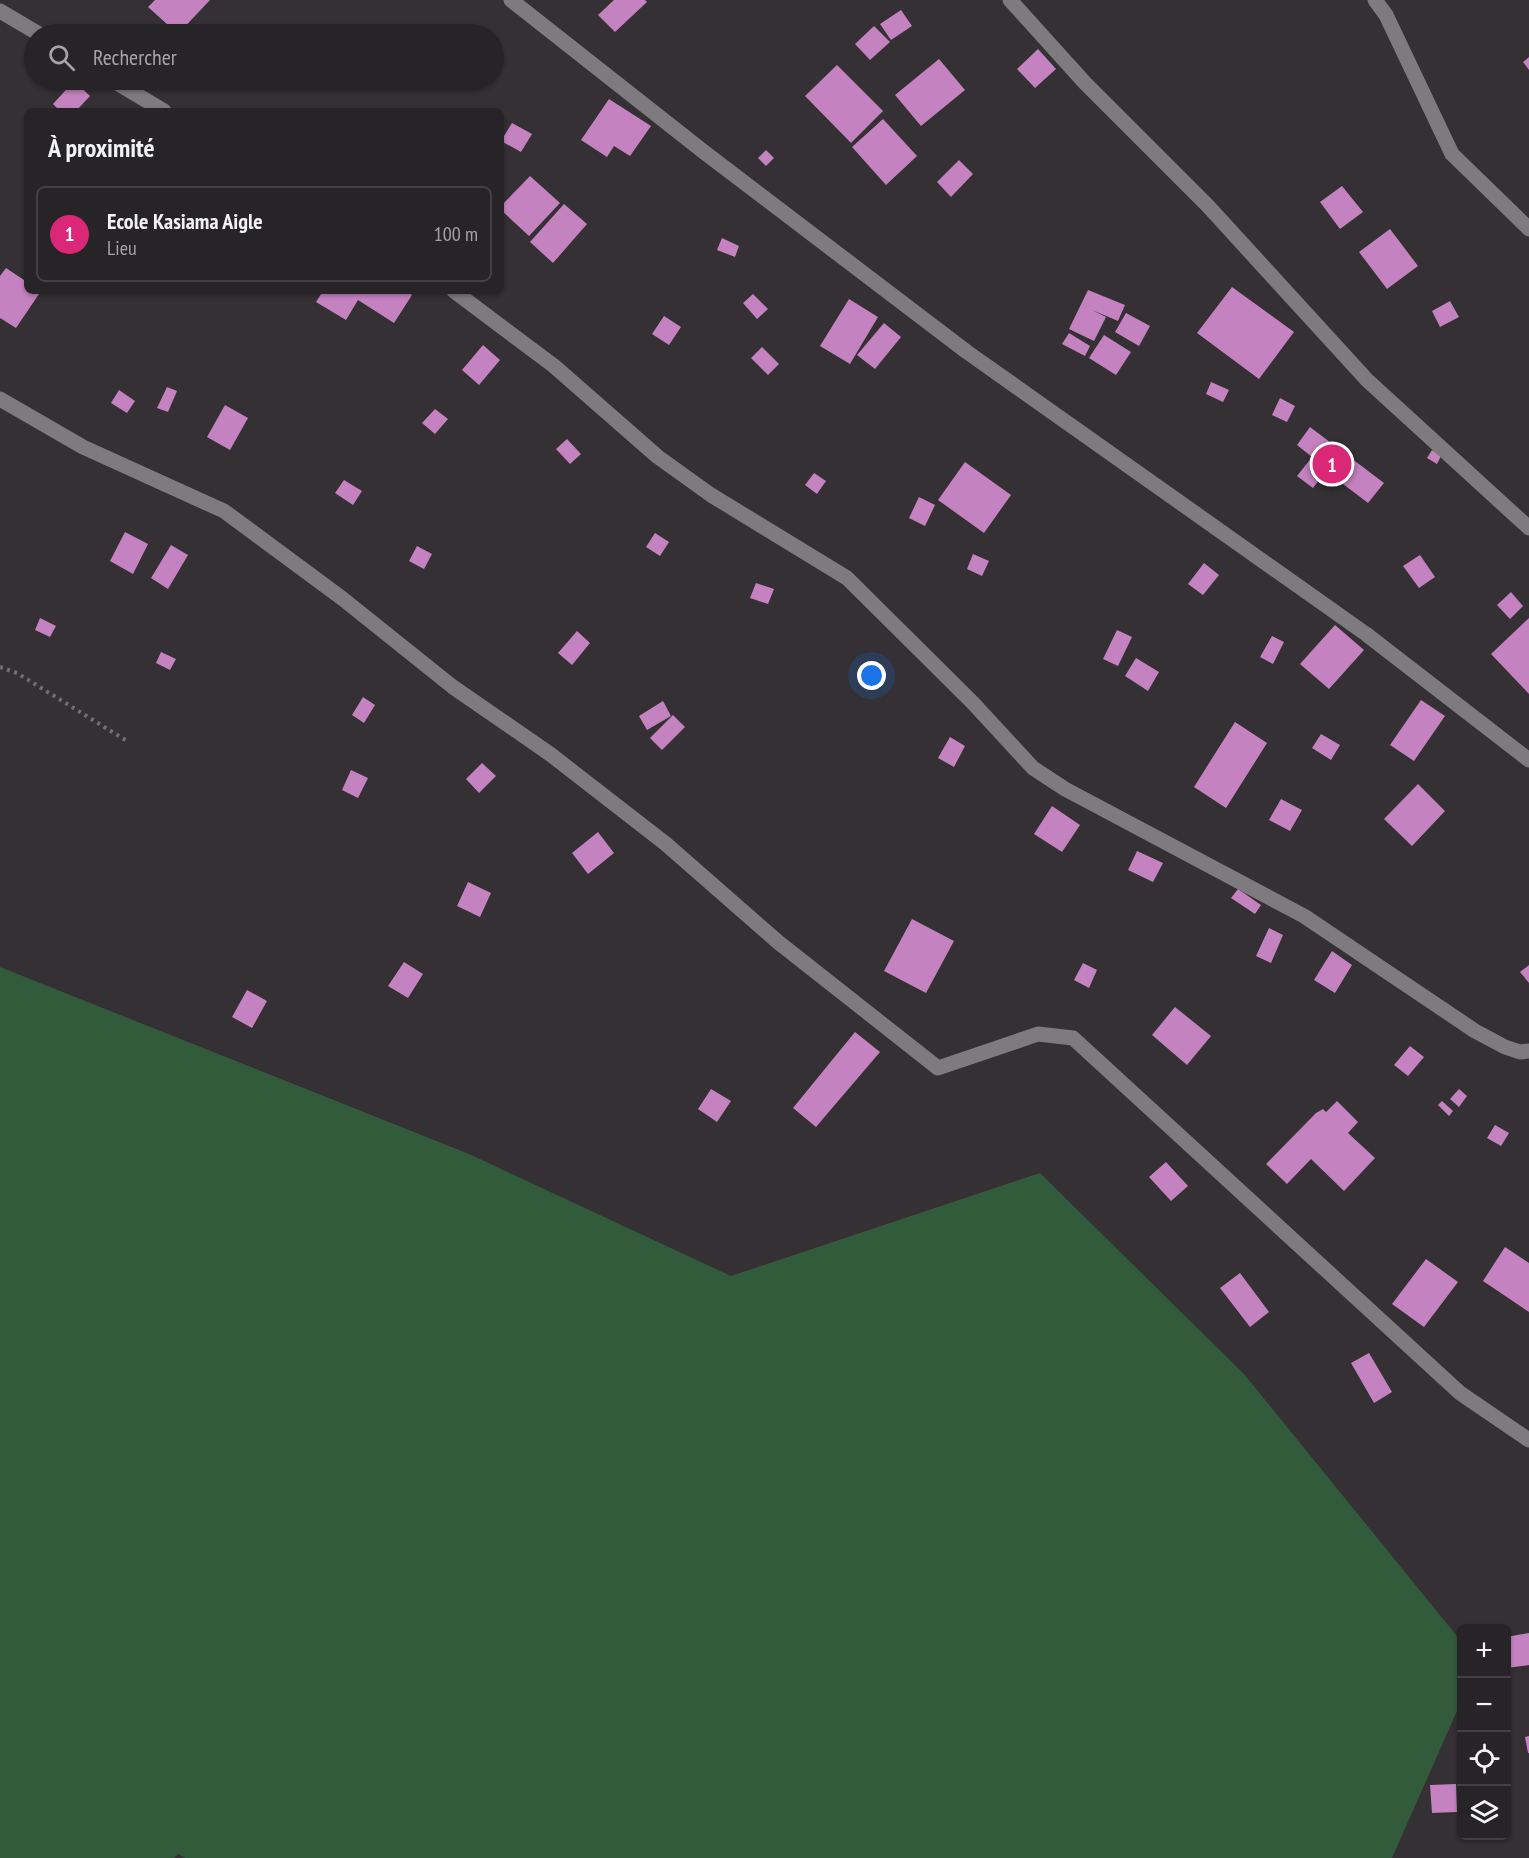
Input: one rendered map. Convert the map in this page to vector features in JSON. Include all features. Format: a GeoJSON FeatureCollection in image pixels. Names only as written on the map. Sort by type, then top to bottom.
{"type":"FeatureCollection","features":[{"type":"Feature","properties":{"kind":"street"},"geometry":{"type":"LineString","coordinates":[[511,0],[714,159],[967,352],[1366,634],[1529,760]]}},
{"type":"Feature","properties":{"kind":"street"},"geometry":{"type":"LineString","coordinates":[[1010,0],[1085,83],[1208,206],[1367,380],[1529,528]]}},
{"type":"Feature","properties":{"kind":"street"},"geometry":{"type":"LineString","coordinates":[[1375,0],[1391,25],[1417,77],[1438,129],[1452,154],[1529,229]]}},
{"type":"Feature","properties":{"kind":"street"},"geometry":{"type":"LineString","coordinates":[[0,11],[24,25]]}},
{"type":"Feature","properties":{"kind":"street"},"geometry":{"type":"LineString","coordinates":[[129,90],[159,108]]}},
{"type":"Feature","properties":{"kind":"street"},"geometry":{"type":"LineString","coordinates":[[458,294],[554,366],[658,457],[711,495],[847,578],[973,703],[1033,768],[1065,789],[1304,916],[1475,1031],[1505,1047],[1520,1052],[1529,1051]]}},
{"type":"Feature","properties":{"kind":"street"},"geometry":{"type":"LineString","coordinates":[[0,399],[83,447],[224,512],[343,599],[453,687],[550,754],[666,844],[778,942],[938,1068],[1038,1034],[1074,1038],[1460,1393],[1529,1440]]}},
{"type":"Feature","properties":{"kind":"path"},"geometry":{"type":"LineString","coordinates":[[0,667],[17,673],[127,741]]}},
{"type":"Feature","properties":{"kind":"green space"},"geometry":{"type":"Polygon","coordinates":[[[0,967],[469,1154],[731,1276],[1040,1173],[1244,1374],[1457,1636],[1457,1711],[1392,1858],[185,1858],[178,1854],[174,1858],[0,1858],[0,967]]]}},
{"type":"Feature","properties":{"kind":"building"},"geometry":{"type":"Polygon","coordinates":[[[155,0],[210,0],[187,24],[167,24],[148,7],[155,0]]]}},
{"type":"Feature","properties":{"kind":"building"},"geometry":{"type":"Polygon","coordinates":[[[614,0],[645,0],[647,2],[615,32],[598,15],[614,0]]]}},
{"type":"Feature","properties":{"kind":"building"},"geometry":{"type":"Polygon","coordinates":[[[901,10],[912,26],[891,40],[880,24],[901,10]]]}},
{"type":"Feature","properties":{"kind":"building"},"geometry":{"type":"Polygon","coordinates":[[[874,26],[890,42],[870,60],[855,44],[874,26]]]}},
{"type":"Feature","properties":{"kind":"building"},"geometry":{"type":"Polygon","coordinates":[[[1038,49],[1056,69],[1035,88],[1017,69],[1038,49]]]}},
{"type":"Feature","properties":{"kind":"building"},"geometry":{"type":"Polygon","coordinates":[[[1529,57],[1529,70],[1523,62],[1529,57]]]}},
{"type":"Feature","properties":{"kind":"building"},"geometry":{"type":"Polygon","coordinates":[[[939,59],[965,90],[921,126],[895,95],[939,59]]]}},
{"type":"Feature","properties":{"kind":"building"},"geometry":{"type":"Polygon","coordinates":[[[837,65],[883,111],[851,143],[805,96],[837,65]]]}},
{"type":"Feature","properties":{"kind":"building"},"geometry":{"type":"Polygon","coordinates":[[[66,90],[84,90],[90,96],[79,108],[57,108],[53,104],[66,90]]]}},
{"type":"Feature","properties":{"kind":"building"},"geometry":{"type":"Polygon","coordinates":[[[609,99],[651,126],[630,156],[614,146],[607,157],[581,140],[609,99]]]}},
{"type":"Feature","properties":{"kind":"building"},"geometry":{"type":"Polygon","coordinates":[[[883,119],[917,156],[886,185],[852,147],[883,119]]]}},
{"type":"Feature","properties":{"kind":"building"},"geometry":{"type":"Polygon","coordinates":[[[512,123],[532,134],[521,152],[504,143],[504,136],[512,123]]]}},
{"type":"Feature","properties":{"kind":"building"},"geometry":{"type":"Polygon","coordinates":[[[766,150],[774,158],[766,166],[758,158],[766,150]]]}},
{"type":"Feature","properties":{"kind":"building"},"geometry":{"type":"Polygon","coordinates":[[[959,160],[973,174],[951,197],[937,182],[959,160]]]}},
{"type":"Feature","properties":{"kind":"building"},"geometry":{"type":"Polygon","coordinates":[[[530,176],[560,203],[529,236],[504,213],[504,203],[530,176]]]}},
{"type":"Feature","properties":{"kind":"building"},"geometry":{"type":"Polygon","coordinates":[[[1342,186],[1363,212],[1340,229],[1320,202],[1342,186]]]}},
{"type":"Feature","properties":{"kind":"building"},"geometry":{"type":"Polygon","coordinates":[[[564,204],[587,224],[553,263],[530,242],[564,204]]]}},
{"type":"Feature","properties":{"kind":"building"},"geometry":{"type":"Polygon","coordinates":[[[1390,229],[1418,266],[1387,289],[1359,252],[1390,229]]]}},
{"type":"Feature","properties":{"kind":"building"},"geometry":{"type":"Polygon","coordinates":[[[722,238],[739,246],[735,257],[717,250],[722,238]]]}},
{"type":"Feature","properties":{"kind":"building"},"geometry":{"type":"Polygon","coordinates":[[[6,268],[24,280],[24,294],[39,294],[16,328],[0,318],[0,276],[6,268]]]}},
{"type":"Feature","properties":{"kind":"building"},"geometry":{"type":"Polygon","coordinates":[[[1232,287],[1294,332],[1259,379],[1197,333],[1232,287]]]}},
{"type":"Feature","properties":{"kind":"building"},"geometry":{"type":"Polygon","coordinates":[[[1088,290],[1125,305],[1118,321],[1092,310],[1106,317],[1094,341],[1069,329],[1088,290]]]}},
{"type":"Feature","properties":{"kind":"building"},"geometry":{"type":"Polygon","coordinates":[[[321,294],[412,295],[394,323],[358,300],[346,320],[316,302],[321,294]]]}},
{"type":"Feature","properties":{"kind":"building"},"geometry":{"type":"Polygon","coordinates":[[[753,294],[768,309],[757,319],[743,303],[753,294]]]}},
{"type":"Feature","properties":{"kind":"building"},"geometry":{"type":"Polygon","coordinates":[[[849,299],[878,317],[850,364],[820,346],[849,299]]]}},
{"type":"Feature","properties":{"kind":"building"},"geometry":{"type":"Polygon","coordinates":[[[1450,301],[1459,317],[1440,327],[1432,311],[1450,301]]]}},
{"type":"Feature","properties":{"kind":"building"},"geometry":{"type":"Polygon","coordinates":[[[1126,313],[1150,326],[1139,346],[1115,332],[1126,313]]]}},
{"type":"Feature","properties":{"kind":"building"},"geometry":{"type":"Polygon","coordinates":[[[664,316],[681,327],[669,345],[652,334],[664,316]]]}},
{"type":"Feature","properties":{"kind":"building"},"geometry":{"type":"Polygon","coordinates":[[[884,323],[901,337],[875,369],[857,355],[884,323]]]}},
{"type":"Feature","properties":{"kind":"building"},"geometry":{"type":"Polygon","coordinates":[[[1069,333],[1090,346],[1085,356],[1062,344],[1069,333]]]}},
{"type":"Feature","properties":{"kind":"building"},"geometry":{"type":"Polygon","coordinates":[[[1104,335],[1131,352],[1116,375],[1089,358],[1104,335]]]}},
{"type":"Feature","properties":{"kind":"building"},"geometry":{"type":"Polygon","coordinates":[[[483,345],[500,360],[479,385],[462,370],[483,345]]]}},
{"type":"Feature","properties":{"kind":"building"},"geometry":{"type":"Polygon","coordinates":[[[762,347],[779,364],[768,375],[751,358],[762,347]]]}},
{"type":"Feature","properties":{"kind":"building"},"geometry":{"type":"Polygon","coordinates":[[[1211,382],[1229,390],[1223,402],[1206,394],[1211,382]]]}},
{"type":"Feature","properties":{"kind":"building"},"geometry":{"type":"Polygon","coordinates":[[[167,387],[177,391],[168,412],[157,408],[167,387]]]}},
{"type":"Feature","properties":{"kind":"building"},"geometry":{"type":"Polygon","coordinates":[[[119,390],[135,401],[127,413],[111,403],[119,390]]]}},
{"type":"Feature","properties":{"kind":"building"},"geometry":{"type":"Polygon","coordinates":[[[1280,398],[1295,406],[1287,422],[1272,415],[1280,398]]]}},
{"type":"Feature","properties":{"kind":"building"},"geometry":{"type":"Polygon","coordinates":[[[225,405],[248,418],[230,450],[207,437],[225,405]]]}},
{"type":"Feature","properties":{"kind":"building"},"geometry":{"type":"Polygon","coordinates":[[[435,409],[448,419],[435,434],[422,423],[435,409]]]}},
{"type":"Feature","properties":{"kind":"building"},"geometry":{"type":"Polygon","coordinates":[[[1310,427],[1384,483],[1368,503],[1326,471],[1313,488],[1297,476],[1312,457],[1297,445],[1310,427]]]}},
{"type":"Feature","properties":{"kind":"building"},"geometry":{"type":"Polygon","coordinates":[[[567,439],[581,454],[570,464],[556,449],[567,439]]]}},
{"type":"Feature","properties":{"kind":"building"},"geometry":{"type":"Polygon","coordinates":[[[1432,450],[1441,456],[1437,464],[1427,458],[1432,450]]]}},
{"type":"Feature","properties":{"kind":"building"},"geometry":{"type":"Polygon","coordinates":[[[965,462],[1011,495],[984,533],[938,500],[965,462]]]}},
{"type":"Feature","properties":{"kind":"building"},"geometry":{"type":"Polygon","coordinates":[[[814,473],[826,481],[817,494],[805,485],[814,473]]]}},
{"type":"Feature","properties":{"kind":"building"},"geometry":{"type":"Polygon","coordinates":[[[344,480],[362,491],[353,505],[335,493],[344,480]]]}},
{"type":"Feature","properties":{"kind":"building"},"geometry":{"type":"Polygon","coordinates":[[[919,497],[935,505],[925,526],[909,518],[919,497]]]}},
{"type":"Feature","properties":{"kind":"building"},"geometry":{"type":"Polygon","coordinates":[[[125,532],[148,544],[133,574],[110,561],[125,532]]]}},
{"type":"Feature","properties":{"kind":"building"},"geometry":{"type":"Polygon","coordinates":[[[655,533],[669,542],[660,556],[646,547],[655,533]]]}},
{"type":"Feature","properties":{"kind":"building"},"geometry":{"type":"Polygon","coordinates":[[[171,545],[188,555],[168,589],[151,578],[171,545]]]}},
{"type":"Feature","properties":{"kind":"building"},"geometry":{"type":"Polygon","coordinates":[[[417,546],[432,554],[424,569],[409,561],[417,546]]]}},
{"type":"Feature","properties":{"kind":"building"},"geometry":{"type":"Polygon","coordinates":[[[973,554],[989,561],[982,576],[967,569],[973,554]]]}},
{"type":"Feature","properties":{"kind":"building"},"geometry":{"type":"Polygon","coordinates":[[[1420,555],[1435,577],[1419,588],[1403,566],[1420,555]]]}},
{"type":"Feature","properties":{"kind":"building"},"geometry":{"type":"Polygon","coordinates":[[[1204,563],[1219,575],[1203,595],[1188,584],[1204,563]]]}},
{"type":"Feature","properties":{"kind":"building"},"geometry":{"type":"Polygon","coordinates":[[[756,583],[774,589],[768,604],[750,598],[756,583]]]}},
{"type":"Feature","properties":{"kind":"building"},"geometry":{"type":"Polygon","coordinates":[[[1511,592],[1523,606],[1510,619],[1497,605],[1511,592]]]}},
{"type":"Feature","properties":{"kind":"building"},"geometry":{"type":"Polygon","coordinates":[[[40,618],[56,626],[50,637],[35,630],[40,618]]]}},
{"type":"Feature","properties":{"kind":"building"},"geometry":{"type":"Polygon","coordinates":[[[1529,618],[1529,694],[1491,654],[1529,618]]]}},
{"type":"Feature","properties":{"kind":"building"},"geometry":{"type":"Polygon","coordinates":[[[1335,625],[1364,650],[1329,689],[1300,664],[1335,625]]]}},
{"type":"Feature","properties":{"kind":"building"},"geometry":{"type":"Polygon","coordinates":[[[1117,630],[1132,637],[1118,666],[1103,659],[1117,630]]]}},
{"type":"Feature","properties":{"kind":"building"},"geometry":{"type":"Polygon","coordinates":[[[577,631],[590,643],[572,665],[558,653],[577,631]]]}},
{"type":"Feature","properties":{"kind":"building"},"geometry":{"type":"Polygon","coordinates":[[[1272,636],[1284,642],[1273,664],[1260,657],[1272,636]]]}},
{"type":"Feature","properties":{"kind":"building"},"geometry":{"type":"Polygon","coordinates":[[[161,652],[176,659],[170,670],[156,663],[161,652]]]}},
{"type":"Feature","properties":{"kind":"building"},"geometry":{"type":"Polygon","coordinates":[[[1136,658],[1159,672],[1148,691],[1125,676],[1136,658]]]}},
{"type":"Feature","properties":{"kind":"building"},"geometry":{"type":"Polygon","coordinates":[[[363,697],[375,705],[364,723],[352,715],[363,697]]]}},
{"type":"Feature","properties":{"kind":"building"},"geometry":{"type":"Polygon","coordinates":[[[1421,700],[1445,716],[1414,761],[1390,745],[1421,700]]]}},
{"type":"Feature","properties":{"kind":"building"},"geometry":{"type":"Polygon","coordinates":[[[663,701],[671,716],[647,730],[639,716],[663,701]]]}},
{"type":"Feature","properties":{"kind":"building"},"geometry":{"type":"Polygon","coordinates":[[[673,715],[685,727],[662,750],[650,738],[673,715]]]}},
{"type":"Feature","properties":{"kind":"building"},"geometry":{"type":"Polygon","coordinates":[[[1235,722],[1267,743],[1226,808],[1194,787],[1235,722]]]}},
{"type":"Feature","properties":{"kind":"building"},"geometry":{"type":"Polygon","coordinates":[[[1321,734],[1340,745],[1331,760],[1312,748],[1321,734]]]}},
{"type":"Feature","properties":{"kind":"building"},"geometry":{"type":"Polygon","coordinates":[[[950,737],[965,746],[954,767],[938,758],[950,737]]]}},
{"type":"Feature","properties":{"kind":"building"},"geometry":{"type":"Polygon","coordinates":[[[482,763],[496,776],[479,793],[466,779],[482,763]]]}},
{"type":"Feature","properties":{"kind":"building"},"geometry":{"type":"Polygon","coordinates":[[[351,770],[368,778],[358,798],[342,790],[351,770]]]}},
{"type":"Feature","properties":{"kind":"building"},"geometry":{"type":"Polygon","coordinates":[[[1418,784],[1445,811],[1412,846],[1384,819],[1418,784]]]}},
{"type":"Feature","properties":{"kind":"building"},"geometry":{"type":"Polygon","coordinates":[[[1281,799],[1302,810],[1290,831],[1269,820],[1281,799]]]}},
{"type":"Feature","properties":{"kind":"building"},"geometry":{"type":"Polygon","coordinates":[[[1052,806],[1080,825],[1062,852],[1034,834],[1052,806]]]}},
{"type":"Feature","properties":{"kind":"building"},"geometry":{"type":"Polygon","coordinates":[[[598,832],[614,853],[588,874],[572,853],[598,832]]]}},
{"type":"Feature","properties":{"kind":"building"},"geometry":{"type":"Polygon","coordinates":[[[1137,851],[1163,863],[1153,882],[1128,870],[1137,851]]]}},
{"type":"Feature","properties":{"kind":"building"},"geometry":{"type":"Polygon","coordinates":[[[468,882],[491,893],[480,917],[457,906],[468,882]]]}},
{"type":"Feature","properties":{"kind":"building"},"geometry":{"type":"Polygon","coordinates":[[[1238,889],[1261,905],[1255,914],[1231,898],[1238,889]]]}},
{"type":"Feature","properties":{"kind":"building"},"geometry":{"type":"Polygon","coordinates":[[[912,919],[954,941],[926,993],[884,971],[912,919]]]}},
{"type":"Feature","properties":{"kind":"building"},"geometry":{"type":"Polygon","coordinates":[[[1269,928],[1283,935],[1271,963],[1256,956],[1269,928]]]}},
{"type":"Feature","properties":{"kind":"building"},"geometry":{"type":"Polygon","coordinates":[[[1332,951],[1352,965],[1335,993],[1314,980],[1332,951]]]}},
{"type":"Feature","properties":{"kind":"building"},"geometry":{"type":"Polygon","coordinates":[[[404,962],[423,974],[408,998],[388,986],[404,962]]]}},
{"type":"Feature","properties":{"kind":"building"},"geometry":{"type":"Polygon","coordinates":[[[1083,963],[1097,970],[1089,988],[1074,980],[1083,963]]]}},
{"type":"Feature","properties":{"kind":"building"},"geometry":{"type":"Polygon","coordinates":[[[1529,965],[1529,983],[1520,972],[1529,965]]]}},
{"type":"Feature","properties":{"kind":"building"},"geometry":{"type":"Polygon","coordinates":[[[247,990],[267,1001],[252,1028],[232,1017],[247,990]]]}},
{"type":"Feature","properties":{"kind":"building"},"geometry":{"type":"Polygon","coordinates":[[[1175,1007],[1211,1036],[1187,1065],[1152,1035],[1175,1007]]]}},
{"type":"Feature","properties":{"kind":"building"},"geometry":{"type":"Polygon","coordinates":[[[855,1032],[880,1052],[816,1127],[793,1108],[855,1032]]]}},
{"type":"Feature","properties":{"kind":"building"},"geometry":{"type":"Polygon","coordinates":[[[1410,1046],[1424,1057],[1408,1076],[1394,1065],[1410,1046]]]}},
{"type":"Feature","properties":{"kind":"building"},"geometry":{"type":"Polygon","coordinates":[[[711,1089],[731,1101],[717,1122],[698,1109],[711,1089]]]}},
{"type":"Feature","properties":{"kind":"building"},"geometry":{"type":"Polygon","coordinates":[[[1459,1089],[1467,1096],[1459,1107],[1450,1099],[1459,1089]]]}},
{"type":"Feature","properties":{"kind":"building"},"geometry":{"type":"Polygon","coordinates":[[[1337,1101],[1358,1122],[1348,1133],[1375,1158],[1344,1191],[1311,1159],[1287,1184],[1266,1164],[1316,1113],[1323,1109],[1326,1112],[1337,1101]]]}},
{"type":"Feature","properties":{"kind":"building"},"geometry":{"type":"Polygon","coordinates":[[[1442,1101],[1453,1111],[1449,1116],[1438,1105],[1442,1101]]]}},
{"type":"Feature","properties":{"kind":"building"},"geometry":{"type":"Polygon","coordinates":[[[1495,1125],[1509,1133],[1501,1146],[1487,1138],[1495,1125]]]}},
{"type":"Feature","properties":{"kind":"building"},"geometry":{"type":"Polygon","coordinates":[[[1166,1162],[1188,1186],[1171,1201],[1149,1177],[1166,1162]]]}},
{"type":"Feature","properties":{"kind":"building"},"geometry":{"type":"Polygon","coordinates":[[[1505,1247],[1529,1263],[1529,1312],[1483,1281],[1505,1247]]]}},
{"type":"Feature","properties":{"kind":"building"},"geometry":{"type":"Polygon","coordinates":[[[1426,1259],[1458,1282],[1424,1327],[1392,1304],[1426,1259]]]}},
{"type":"Feature","properties":{"kind":"building"},"geometry":{"type":"Polygon","coordinates":[[[1240,1273],[1269,1312],[1250,1327],[1220,1288],[1240,1273]]]}},
{"type":"Feature","properties":{"kind":"building"},"geometry":{"type":"Polygon","coordinates":[[[1369,1353],[1392,1392],[1374,1403],[1351,1363],[1369,1353]]]}},
{"type":"Feature","properties":{"kind":"building"},"geometry":{"type":"Polygon","coordinates":[[[1529,1633],[1529,1665],[1511,1667],[1511,1636],[1529,1633]]]}},
{"type":"Feature","properties":{"kind":"building"},"geometry":{"type":"Polygon","coordinates":[[[1529,1736],[1529,1753],[1528,1753],[1525,1737],[1529,1736]]]}},
{"type":"Feature","properties":{"kind":"building"},"geometry":{"type":"Polygon","coordinates":[[[1456,1784],[1457,1812],[1432,1813],[1430,1785],[1456,1784]]]}},
{"type":"Feature","properties":{"kind":"place","name":"Ecole Kasiama Aigle"},"geometry":{"type":"Point","coordinates":[1332,464]}}]}
